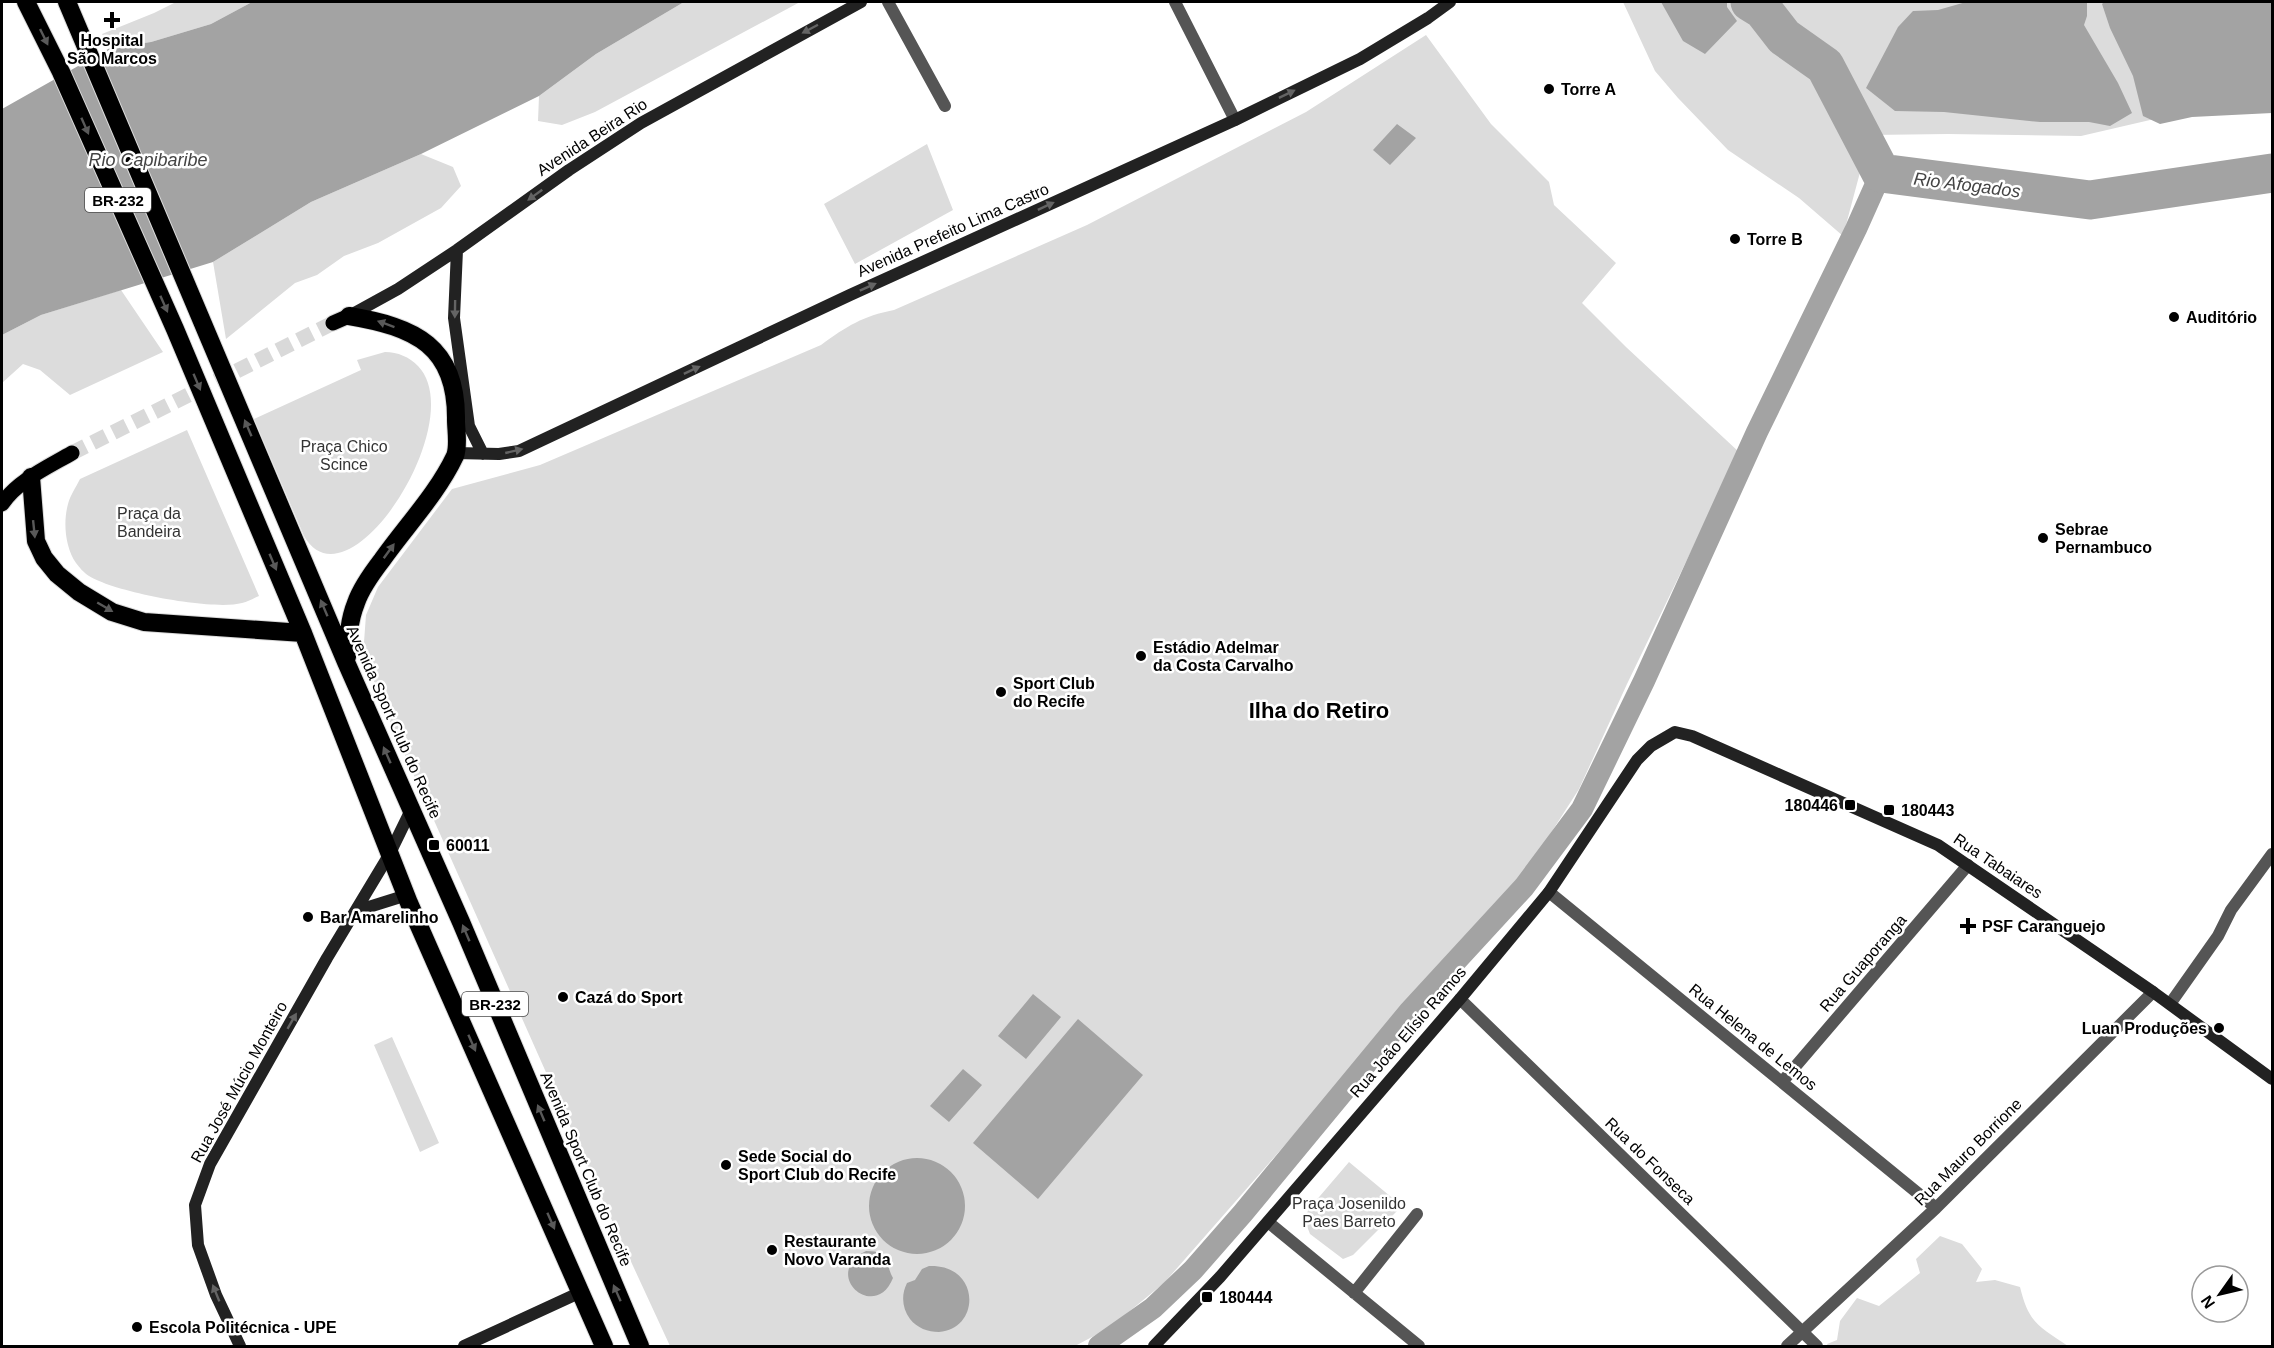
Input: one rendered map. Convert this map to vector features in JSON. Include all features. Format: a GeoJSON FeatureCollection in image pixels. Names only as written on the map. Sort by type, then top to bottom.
{"type":"FeatureCollection","features":[{"type":"Feature","properties":{"kind":"highway","name":"BR-232"},"geometry":{"type":"LineString","coordinates":[[26,2],[61,72],[174,328],[303,633],[389,855],[604,1347]]}},
{"type":"Feature","properties":{"kind":"highway","name":"Avenida Sport Club do Recife"},"geometry":{"type":"LineString","coordinates":[[67,2],[346,662],[461,922],[640,1347]]}},
{"type":"Feature","properties":{"kind":"highway"},"geometry":{"type":"LineString","coordinates":[[341,319],[376,320],[426,341],[448,369],[454,386],[456,453],[440,481],[373,573],[356,603],[349,630],[346,662]]}},
{"type":"Feature","properties":{"kind":"highway"},"geometry":{"type":"LineString","coordinates":[[31,477],[36,542],[44,558],[57,574],[112,612],[144,622],[303,633]]}},
{"type":"Feature","properties":{"kind":"main road","name":"Avenida Beira Rio"},"geometry":{"type":"LineString","coordinates":[[341,319],[398,289],[569,170],[641,123],[861,2]]}},
{"type":"Feature","properties":{"kind":"main road","name":"Avenida Prefeito Lima Castro"},"geometry":{"type":"LineString","coordinates":[[456,453],[483,454],[519,451],[850,295],[1235,120],[1359,59],[1428,18],[1450,2]]}},
{"type":"Feature","properties":{"kind":"main road"},"geometry":{"type":"LineString","coordinates":[[457,250],[454,318],[469,426],[483,454]]}},
{"type":"Feature","properties":{"kind":"main road"},"geometry":{"type":"LineString","coordinates":[[2,504],[31,477],[72,453]]}},
{"type":"Feature","properties":{"kind":"main road","name":"Rua Tabaiares"},"geometry":{"type":"LineString","coordinates":[[1675,732],[1692,736],[1938,845],[2153,992],[2272,1079]]}},
{"type":"Feature","properties":{"kind":"main road","name":"Rua João Elísio Ramos"},"geometry":{"type":"LineString","coordinates":[[1154,1347],[1268,1222],[1549,892],[1637,760],[1651,746],[1675,732]]}},
{"type":"Feature","properties":{"kind":"main road","name":"Rua José Múcio Monteiro"},"geometry":{"type":"LineString","coordinates":[[240,1347],[216,1294],[198,1245],[195,1205],[210,1164],[389,855],[411,810]]}},
{"type":"Feature","properties":{"kind":"main road"},"geometry":{"type":"LineString","coordinates":[[356,911],[407,895]]}},
{"type":"Feature","properties":{"kind":"main road"},"geometry":{"type":"LineString","coordinates":[[464,1347],[581,1292]]}},
{"type":"Feature","properties":{"kind":"street"},"geometry":{"type":"LineString","coordinates":[[888,2],[945,105]]}},
{"type":"Feature","properties":{"kind":"street"},"geometry":{"type":"LineString","coordinates":[[1175,2],[1235,120]]}},
{"type":"Feature","properties":{"kind":"street"},"geometry":{"type":"LineString","coordinates":[[2170,1004],[2212,945],[2231,910],[2272,854]]}},
{"type":"Feature","properties":{"kind":"street","name":"Rua Guaporanga"},"geometry":{"type":"LineString","coordinates":[[1782,1082],[1968,865]]}},
{"type":"Feature","properties":{"kind":"street","name":"Rua Helena de Lemos"},"geometry":{"type":"LineString","coordinates":[[1549,892],[1936,1208]]}},
{"type":"Feature","properties":{"kind":"street","name":"Rua Mauro Borrione"},"geometry":{"type":"LineString","coordinates":[[1787,1347],[1936,1208],[2153,992]]}},
{"type":"Feature","properties":{"kind":"street","name":"Rua do Fonseca"},"geometry":{"type":"LineString","coordinates":[[1460,999],[1817,1347]]}},
{"type":"Feature","properties":{"kind":"street"},"geometry":{"type":"LineString","coordinates":[[1354,1293],[1417,1214]]}},
{"type":"Feature","properties":{"kind":"street"},"geometry":{"type":"LineString","coordinates":[[1268,1222],[1419,1347]]}},
{"type":"Feature","properties":{"kind":"green space"},"geometry":{"type":"Polygon","coordinates":[[[176,2],[252,2],[211,24],[151,42],[110,48],[102,34],[154,13],[176,2]]]}},
{"type":"Feature","properties":{"kind":"green space"},"geometry":{"type":"Polygon","coordinates":[[[684,2],[800,2],[595,112],[562,125],[538,121],[539,96],[596,54],[684,2]]]}},
{"type":"Feature","properties":{"kind":"green space"},"geometry":{"type":"Polygon","coordinates":[[[1623,2],[2272,2],[2245,98],[2081,136],[1870,135],[1843,236],[1799,198],[1728,150],[1678,98],[1655,71],[1623,2]]]}},
{"type":"Feature","properties":{"kind":"green space","name":"Sport Club do Recife"},"geometry":{"type":"Polygon","coordinates":[[[1426,35],[1491,124],[1549,182],[1554,205],[1616,263],[1582,303],[1739,452],[1579,789],[1531,864],[1164,1283],[1109,1328],[1075,1346],[670,1346],[388,717],[370,671],[364,642],[366,615],[378,587],[452,489],[540,465],[821,345],[847,327],[864,319],[894,310],[1087,225],[1306,112],[1426,35]]]}},
{"type":"Feature","properties":{"kind":"green space"},"geometry":{"type":"Polygon","coordinates":[[[927,144],[953,210],[855,264],[824,204],[927,144]]]}},
{"type":"Feature","properties":{"kind":"green space"},"geometry":{"type":"Polygon","coordinates":[[[421,154],[453,167],[461,186],[441,208],[378,243],[344,256],[317,275],[295,283],[226,339],[213,262],[311,202],[421,154]]]}},
{"type":"Feature","properties":{"kind":"green space"},"geometry":{"type":"Polygon","coordinates":[[[121,290],[163,352],[70,395],[40,370],[23,364],[2,383],[2,335],[41,315],[121,290]]]}},
{"type":"Feature","properties":{"kind":"green space","name":"Praça Chico Scince"},"geometry":{"type":"Polygon","coordinates":[[[385,352],[403,356],[418,366],[430,392],[429,427],[417,464],[397,500],[373,531],[348,550],[324,553],[304,536],[254,419],[361,370],[357,360],[385,352]]]}},
{"type":"Feature","properties":{"kind":"green space","name":"Praça da Bandeira"},"geometry":{"type":"Polygon","coordinates":[[[187,430],[259,596],[246,602],[228,605],[187,602],[119,588],[87,575],[76,563],[69,550],[65,526],[66,511],[80,479],[187,430]]]}},
{"type":"Feature","properties":{"kind":"green space"},"geometry":{"type":"Polygon","coordinates":[[[392,1037],[439,1143],[420,1152],[374,1045],[392,1037]]]}},
{"type":"Feature","properties":{"kind":"green space","name":"Praça Josenildo Paes Barreto"},"geometry":{"type":"Polygon","coordinates":[[[1349,1162],[1402,1206],[1353,1255],[1343,1259],[1310,1234],[1305,1221],[1308,1210],[1349,1162]]]}},
{"type":"Feature","properties":{"kind":"green space"},"geometry":{"type":"Polygon","coordinates":[[[1940,1236],[1962,1244],[1982,1269],[1976,1282],[1995,1280],[2020,1287],[2031,1317],[2068,1346],[1828,1346],[1827,1344],[1837,1340],[1840,1321],[1857,1298],[1879,1306],[1920,1273],[1916,1259],[1940,1236]]]}},
{"type":"Feature","properties":{"kind":"water","name":"Rio Capibaribe"},"geometry":{"type":"Polygon","coordinates":[[[252,2],[684,2],[596,54],[539,96],[421,154],[311,202],[213,262],[41,315],[2,335],[2,109],[110,48],[151,42],[211,24],[252,2]]]}},
{"type":"Feature","properties":{"kind":"water"},"geometry":{"type":"Polygon","coordinates":[[[1661,2],[1727,2],[1727,7],[1737,21],[1705,54],[1683,41],[1661,2]]]}},
{"type":"Feature","properties":{"kind":"water"},"geometry":{"type":"Polygon","coordinates":[[[1966,2],[2087,2],[2087,16],[2084,25],[2118,83],[2132,113],[2110,126],[2089,122],[2040,122],[1944,112],[1895,111],[1866,88],[1898,27],[1913,11],[1938,10],[1966,2]]]}},
{"type":"Feature","properties":{"kind":"water"},"geometry":{"type":"Polygon","coordinates":[[[2104,2],[2272,2],[2272,113],[2192,117],[2160,124],[2143,116],[2133,76],[2110,28],[2102,4],[2104,2]]]}},
{"type":"Feature","properties":{"kind":"water"},"geometry":{"type":"Polygon","coordinates":[[[1397,124],[1416,138],[1390,165],[1373,150],[1397,124]]]}},
{"type":"Feature","properties":{"kind":"water"},"geometry":{"type":"Polygon","coordinates":[[[1033,994],[1061,1017],[1026,1059],[998,1036],[1033,994]]]}},
{"type":"Feature","properties":{"kind":"water"},"geometry":{"type":"Polygon","coordinates":[[[1078,1019],[1143,1075],[1038,1199],[973,1143],[1078,1019]]]}},
{"type":"Feature","properties":{"kind":"water"},"geometry":{"type":"Polygon","coordinates":[[[963,1069],[982,1085],[949,1122],[930,1106],[963,1069]]]}},
{"type":"Feature","properties":{"kind":"water"},"geometry":{"type":"Polygon","coordinates":[[[917,1158],[935,1161],[951,1172],[962,1188],[965,1206],[962,1224],[951,1240],[935,1251],[917,1254],[899,1251],[883,1240],[872,1224],[869,1206],[872,1188],[883,1172],[899,1161],[917,1158]]]}},
{"type":"Feature","properties":{"kind":"water"},"geometry":{"type":"Polygon","coordinates":[[[866,1251],[881,1253],[887,1258],[893,1278],[885,1291],[875,1296],[864,1295],[850,1282],[848,1271],[853,1261],[866,1251]]]}},
{"type":"Feature","properties":{"kind":"water"},"geometry":{"type":"Polygon","coordinates":[[[929,1266],[946,1268],[958,1275],[966,1285],[969,1297],[968,1309],[962,1320],[953,1328],[939,1332],[916,1325],[907,1315],[903,1301],[907,1283],[915,1280],[922,1269],[929,1266]]]}},
{"type":"Feature","properties":{"kind":"waterway","name":"Rio Afogados"},"geometry":{"type":"LineString","coordinates":[[1750,2],[1763,10],[1784,37],[1825,66],[1881,173],[2090,200],[2272,173]]}},
{"type":"Feature","properties":{"kind":"waterway"},"geometry":{"type":"LineString","coordinates":[[1099,1346],[1153,1308],[1193,1270],[1409,1012],[1524,887],[1582,809],[1644,681],[1757,432],[1881,173]]}},
{"type":"Feature","properties":{"kind":"tunnel"},"geometry":{"type":"LineString","coordinates":[[72,453],[333,323]]}},
{"type":"Feature","properties":{"kind":"place","name":"Hospital São Marcos"},"geometry":{"type":"Point","coordinates":[112,20]}},
{"type":"Feature","properties":{"kind":"place","name":"Torre A"},"geometry":{"type":"Point","coordinates":[1549,89]}},
{"type":"Feature","properties":{"kind":"place","name":"Torre B"},"geometry":{"type":"Point","coordinates":[1735,239]}},
{"type":"Feature","properties":{"kind":"place","name":"Auditório"},"geometry":{"type":"Point","coordinates":[2174,317]}},
{"type":"Feature","properties":{"kind":"place","name":"Sebrae Pernambuco"},"geometry":{"type":"Point","coordinates":[2043,538]}},
{"type":"Feature","properties":{"kind":"place","name":"Estádio Adelmar da Costa Carvalho"},"geometry":{"type":"Point","coordinates":[1141,656]}},
{"type":"Feature","properties":{"kind":"place","name":"Sport Club do Recife"},"geometry":{"type":"Point","coordinates":[1001,692]}},
{"type":"Feature","properties":{"kind":"place","name":"180446"},"geometry":{"type":"Point","coordinates":[1850,805]}},
{"type":"Feature","properties":{"kind":"place","name":"180443"},"geometry":{"type":"Point","coordinates":[1889,810]}},
{"type":"Feature","properties":{"kind":"place","name":"60011"},"geometry":{"type":"Point","coordinates":[434,845]}},
{"type":"Feature","properties":{"kind":"place","name":"Bar Amarelinho"},"geometry":{"type":"Point","coordinates":[308,917]}},
{"type":"Feature","properties":{"kind":"place","name":"PSF Caranguejo"},"geometry":{"type":"Point","coordinates":[1968,926]}},
{"type":"Feature","properties":{"kind":"place","name":"Cazá do Sport"},"geometry":{"type":"Point","coordinates":[563,997]}},
{"type":"Feature","properties":{"kind":"place","name":"Luan Produções"},"geometry":{"type":"Point","coordinates":[2219,1028]}},
{"type":"Feature","properties":{"kind":"place","name":"Sede Social do Sport Club do Recife"},"geometry":{"type":"Point","coordinates":[726,1165]}},
{"type":"Feature","properties":{"kind":"place","name":"Restaurante Novo Varanda"},"geometry":{"type":"Point","coordinates":[772,1250]}},
{"type":"Feature","properties":{"kind":"place","name":"180444"},"geometry":{"type":"Point","coordinates":[1207,1297]}},
{"type":"Feature","properties":{"kind":"place","name":"Escola Politécnica - UPE"},"geometry":{"type":"Point","coordinates":[137,1327]}},
{"type":"Feature","properties":{"kind":"district","name":"Ilha do Retiro"},"geometry":{"type":"Point","coordinates":[1319,710]}}]}
